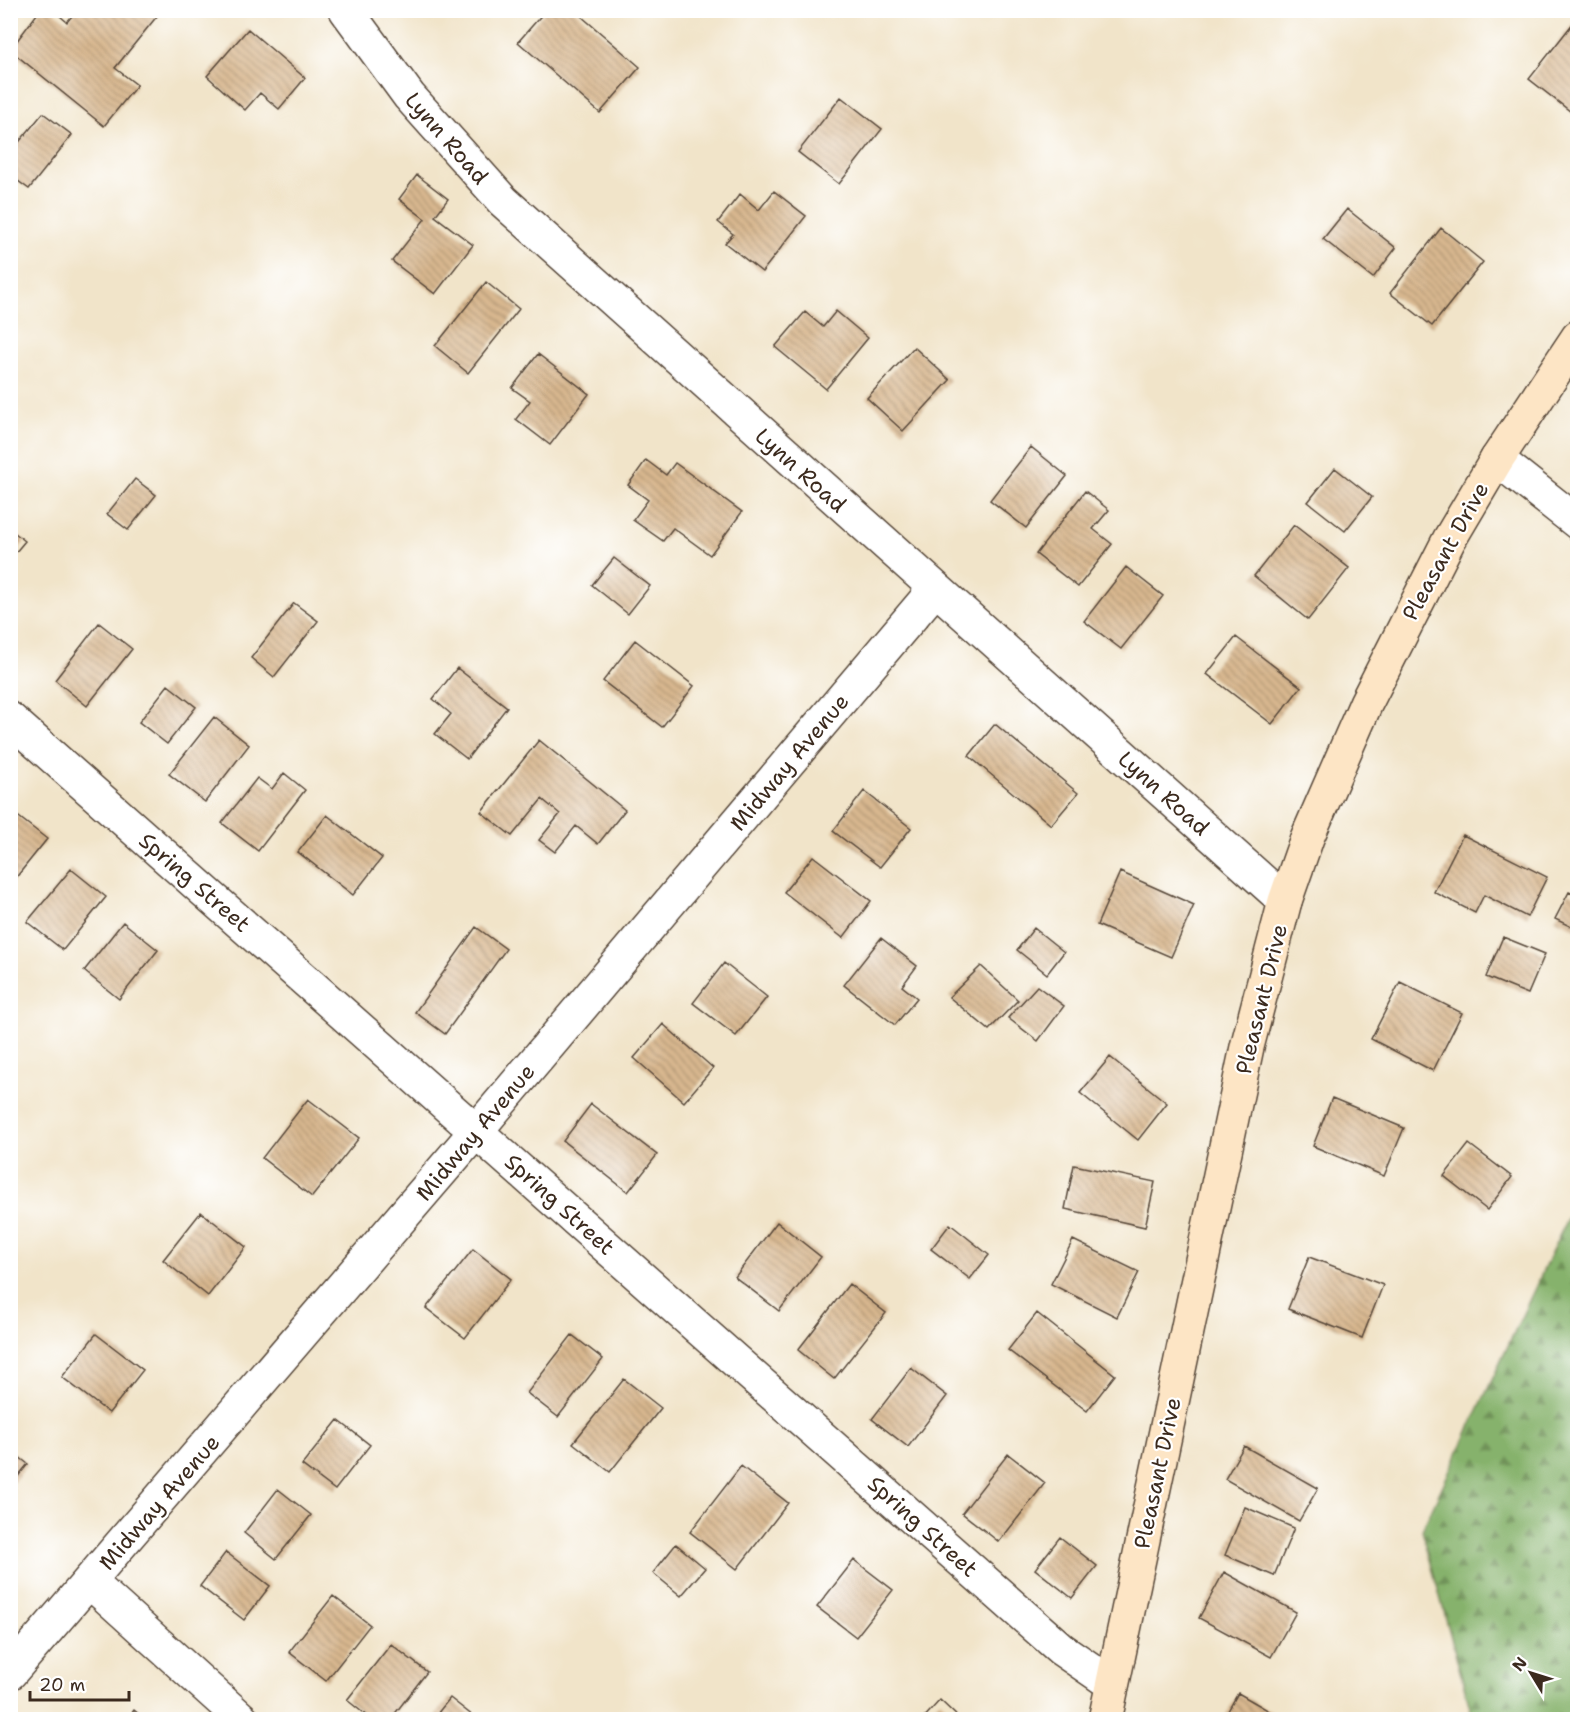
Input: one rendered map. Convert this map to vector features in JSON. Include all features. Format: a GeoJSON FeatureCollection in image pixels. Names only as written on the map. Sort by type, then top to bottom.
{"type":"FeatureCollection","features":[{"type":"Feature","properties":{"kind":"street","name":"Lynn Road"},"geometry":{"type":"LineString","coordinates":[[346,10],[409,96],[503,201],[1286,901]]}},
{"type":"Feature","properties":{"kind":"street","name":"Pleasant Drive"},"geometry":{"type":"LineString","coordinates":[[1105,1719],[1247,1047],[1286,901],[1306,838],[1366,703],[1449,540],[1497,459],[1578,338]]}},
{"type":"Feature","properties":{"kind":"street"},"geometry":{"type":"LineString","coordinates":[[1497,459],[1578,523]]}},
{"type":"Feature","properties":{"kind":"street","name":"Midway Avenue"},"geometry":{"type":"LineString","coordinates":[[10,1672],[90,1582],[477,1130],[935,589]]}},
{"type":"Feature","properties":{"kind":"street","name":"Spring Street"},"geometry":{"type":"LineString","coordinates":[[10,719],[1061,1649],[1112,1684]]}},
{"type":"Feature","properties":{"kind":"street"},"geometry":{"type":"LineString","coordinates":[[90,1582],[243,1719]]}},
{"type":"Feature","properties":{"kind":"green space"},"geometry":{"type":"Polygon","coordinates":[[[1577,1198],[1577,1719],[1473,1719],[1422,1530],[1577,1198]]]}},
{"type":"Feature","properties":{"kind":"building"},"geometry":{"type":"Polygon","coordinates":[[[40,10],[53,10],[67,22],[77,10],[162,10],[115,68],[137,85],[104,126],[10,50],[40,10]]]}},
{"type":"Feature","properties":{"kind":"building"},"geometry":{"type":"Polygon","coordinates":[[[546,10],[574,10],[640,67],[600,113],[518,42],[546,10]]]}},
{"type":"Feature","properties":{"kind":"building"},"geometry":{"type":"Polygon","coordinates":[[[1578,17],[1578,112],[1575,115],[1529,79],[1578,17]]]}},
{"type":"Feature","properties":{"kind":"building"},"geometry":{"type":"Polygon","coordinates":[[[248,29],[305,78],[279,109],[260,93],[245,110],[207,76],[248,29]]]}},
{"type":"Feature","properties":{"kind":"building"},"geometry":{"type":"Polygon","coordinates":[[[841,97],[882,129],[839,184],[798,152],[841,97]]]}},
{"type":"Feature","properties":{"kind":"building"},"geometry":{"type":"Polygon","coordinates":[[[43,113],[72,135],[29,189],[10,175],[10,153],[43,113]]]}},
{"type":"Feature","properties":{"kind":"building"},"geometry":{"type":"Polygon","coordinates":[[[417,175],[448,199],[435,216],[473,245],[435,294],[392,261],[425,219],[399,199],[417,175]]]}},
{"type":"Feature","properties":{"kind":"building"},"geometry":{"type":"Polygon","coordinates":[[[774,191],[806,216],[762,272],[725,243],[733,234],[718,222],[740,194],[759,210],[774,191]]]}},
{"type":"Feature","properties":{"kind":"building"},"geometry":{"type":"Polygon","coordinates":[[[1347,209],[1396,248],[1373,278],[1323,239],[1347,209]]]}},
{"type":"Feature","properties":{"kind":"building"},"geometry":{"type":"Polygon","coordinates":[[[1441,228],[1483,262],[1432,326],[1390,293],[1441,228]]]}},
{"type":"Feature","properties":{"kind":"building"},"geometry":{"type":"Polygon","coordinates":[[[486,282],[519,309],[468,373],[435,346],[486,282]]]}},
{"type":"Feature","properties":{"kind":"building"},"geometry":{"type":"Polygon","coordinates":[[[836,311],[868,338],[826,389],[775,347],[805,312],[823,327],[836,311]]]}},
{"type":"Feature","properties":{"kind":"building"},"geometry":{"type":"Polygon","coordinates":[[[914,347],[950,380],[903,431],[867,398],[914,347]]]}},
{"type":"Feature","properties":{"kind":"building"},"geometry":{"type":"Polygon","coordinates":[[[538,354],[589,394],[550,445],[516,419],[530,401],[512,388],[538,354]]]}},
{"type":"Feature","properties":{"kind":"building"},"geometry":{"type":"Polygon","coordinates":[[[1031,447],[1067,476],[1026,528],[990,500],[1031,447]]]}},
{"type":"Feature","properties":{"kind":"building"},"geometry":{"type":"Polygon","coordinates":[[[646,460],[666,475],[675,463],[742,512],[710,555],[673,528],[663,541],[633,520],[648,500],[628,485],[646,460]]]}},
{"type":"Feature","properties":{"kind":"building"},"geometry":{"type":"Polygon","coordinates":[[[1335,468],[1372,497],[1345,531],[1308,502],[1335,468]]]}},
{"type":"Feature","properties":{"kind":"building"},"geometry":{"type":"Polygon","coordinates":[[[135,479],[156,495],[128,530],[107,514],[135,479]]]}},
{"type":"Feature","properties":{"kind":"building"},"geometry":{"type":"Polygon","coordinates":[[[1085,491],[1109,510],[1093,529],[1112,544],[1078,587],[1036,554],[1085,491]]]}},
{"type":"Feature","properties":{"kind":"building"},"geometry":{"type":"Polygon","coordinates":[[[1294,525],[1349,568],[1308,620],[1254,576],[1294,525]]]}},
{"type":"Feature","properties":{"kind":"building"},"geometry":{"type":"Polygon","coordinates":[[[10,529],[25,541],[10,559],[10,529]]]}},
{"type":"Feature","properties":{"kind":"building"},"geometry":{"type":"Polygon","coordinates":[[[614,558],[650,586],[628,614],[592,585],[614,558]]]}},
{"type":"Feature","properties":{"kind":"building"},"geometry":{"type":"Polygon","coordinates":[[[1126,567],[1163,596],[1121,649],[1084,621],[1126,567]]]}},
{"type":"Feature","properties":{"kind":"building"},"geometry":{"type":"Polygon","coordinates":[[[294,603],[318,621],[274,677],[251,658],[294,603]]]}},
{"type":"Feature","properties":{"kind":"building"},"geometry":{"type":"Polygon","coordinates":[[[99,623],[132,649],[87,706],[55,680],[99,623]]]}},
{"type":"Feature","properties":{"kind":"building"},"geometry":{"type":"Polygon","coordinates":[[[1236,637],[1301,687],[1272,724],[1207,674],[1236,637]]]}},
{"type":"Feature","properties":{"kind":"building"},"geometry":{"type":"Polygon","coordinates":[[[635,640],[694,686],[662,727],[603,681],[635,640]]]}},
{"type":"Feature","properties":{"kind":"building"},"geometry":{"type":"Polygon","coordinates":[[[457,668],[507,707],[467,759],[435,734],[451,714],[433,699],[457,668]]]}},
{"type":"Feature","properties":{"kind":"building"},"geometry":{"type":"Polygon","coordinates":[[[168,685],[196,707],[167,744],[139,722],[168,685]]]}},
{"type":"Feature","properties":{"kind":"building"},"geometry":{"type":"Polygon","coordinates":[[[214,717],[249,745],[205,802],[169,774],[214,717]]]}},
{"type":"Feature","properties":{"kind":"building"},"geometry":{"type":"Polygon","coordinates":[[[995,724],[1078,793],[1051,825],[969,756],[995,724]]]}},
{"type":"Feature","properties":{"kind":"building"},"geometry":{"type":"Polygon","coordinates":[[[539,740],[625,810],[598,844],[576,826],[555,852],[539,840],[560,814],[542,799],[512,836],[481,812],[539,740]]]}},
{"type":"Feature","properties":{"kind":"building"},"geometry":{"type":"Polygon","coordinates":[[[284,773],[305,790],[258,851],[222,823],[257,778],[272,789],[284,773]]]}},
{"type":"Feature","properties":{"kind":"building"},"geometry":{"type":"Polygon","coordinates":[[[864,791],[911,828],[880,867],[833,831],[864,791]]]}},
{"type":"Feature","properties":{"kind":"building"},"geometry":{"type":"Polygon","coordinates":[[[10,810],[47,839],[10,885],[10,810]]]}},
{"type":"Feature","properties":{"kind":"building"},"geometry":{"type":"Polygon","coordinates":[[[327,815],[382,858],[353,895],[298,852],[327,815]]]}},
{"type":"Feature","properties":{"kind":"building"},"geometry":{"type":"Polygon","coordinates":[[[1463,835],[1547,877],[1527,917],[1484,895],[1475,913],[1434,892],[1463,835]]]}},
{"type":"Feature","properties":{"kind":"building"},"geometry":{"type":"Polygon","coordinates":[[[813,856],[871,901],[843,938],[784,892],[813,856]]]}},
{"type":"Feature","properties":{"kind":"building"},"geometry":{"type":"Polygon","coordinates":[[[71,869],[106,897],[63,950],[27,922],[71,869]]]}},
{"type":"Feature","properties":{"kind":"building"},"geometry":{"type":"Polygon","coordinates":[[[1120,872],[1194,905],[1171,957],[1097,925],[1120,872]]]}},
{"type":"Feature","properties":{"kind":"building"},"geometry":{"type":"Polygon","coordinates":[[[1569,892],[1578,896],[1578,930],[1555,919],[1569,892]]]}},
{"type":"Feature","properties":{"kind":"building"},"geometry":{"type":"Polygon","coordinates":[[[123,922],[158,950],[119,999],[84,971],[123,922]]]}},
{"type":"Feature","properties":{"kind":"building"},"geometry":{"type":"Polygon","coordinates":[[[476,927],[506,949],[445,1034],[415,1012],[476,927]]]}},
{"type":"Feature","properties":{"kind":"building"},"geometry":{"type":"Polygon","coordinates":[[[1034,928],[1064,952],[1047,974],[1017,950],[1034,928]]]}},
{"type":"Feature","properties":{"kind":"building"},"geometry":{"type":"Polygon","coordinates":[[[1503,937],[1545,954],[1528,994],[1486,977],[1503,937]]]}},
{"type":"Feature","properties":{"kind":"building"},"geometry":{"type":"Polygon","coordinates":[[[881,938],[917,966],[902,986],[917,998],[895,1025],[844,985],[881,938]]]}},
{"type":"Feature","properties":{"kind":"building"},"geometry":{"type":"Polygon","coordinates":[[[724,963],[767,997],[736,1036],[693,1003],[724,963]]]}},
{"type":"Feature","properties":{"kind":"building"},"geometry":{"type":"Polygon","coordinates":[[[981,966],[1018,1000],[989,1030],[949,997],[981,966]]]}},
{"type":"Feature","properties":{"kind":"building"},"geometry":{"type":"Polygon","coordinates":[[[1400,982],[1462,1013],[1433,1071],[1371,1039],[1400,982]]]}},
{"type":"Feature","properties":{"kind":"building"},"geometry":{"type":"Polygon","coordinates":[[[1037,986],[1064,1006],[1038,1041],[1008,1018],[1037,986]]]}},
{"type":"Feature","properties":{"kind":"building"},"geometry":{"type":"Polygon","coordinates":[[[663,1024],[713,1068],[684,1102],[634,1058],[663,1024]]]}},
{"type":"Feature","properties":{"kind":"building"},"geometry":{"type":"Polygon","coordinates":[[[1110,1057],[1167,1103],[1138,1140],[1080,1093],[1110,1057]]]}},
{"type":"Feature","properties":{"kind":"building"},"geometry":{"type":"Polygon","coordinates":[[[1332,1098],[1404,1128],[1384,1176],[1313,1146],[1332,1098]]]}},
{"type":"Feature","properties":{"kind":"building"},"geometry":{"type":"Polygon","coordinates":[[[308,1099],[359,1138],[312,1197],[262,1158],[308,1099]]]}},
{"type":"Feature","properties":{"kind":"building"},"geometry":{"type":"Polygon","coordinates":[[[591,1104],[657,1155],[628,1192],[563,1141],[591,1104]]]}},
{"type":"Feature","properties":{"kind":"building"},"geometry":{"type":"Polygon","coordinates":[[[1469,1144],[1512,1177],[1487,1210],[1444,1176],[1469,1144]]]}},
{"type":"Feature","properties":{"kind":"building"},"geometry":{"type":"Polygon","coordinates":[[[1074,1165],[1155,1182],[1145,1227],[1065,1209],[1074,1165]]]}},
{"type":"Feature","properties":{"kind":"building"},"geometry":{"type":"Polygon","coordinates":[[[201,1212],[246,1247],[208,1296],[163,1260],[201,1212]]]}},
{"type":"Feature","properties":{"kind":"building"},"geometry":{"type":"Polygon","coordinates":[[[777,1222],[821,1257],[779,1311],[735,1277],[777,1222]]]}},
{"type":"Feature","properties":{"kind":"building"},"geometry":{"type":"Polygon","coordinates":[[[950,1224],[989,1255],[970,1279],[931,1249],[950,1224]]]}},
{"type":"Feature","properties":{"kind":"building"},"geometry":{"type":"Polygon","coordinates":[[[1073,1240],[1139,1272],[1117,1317],[1051,1284],[1073,1240]]]}},
{"type":"Feature","properties":{"kind":"building"},"geometry":{"type":"Polygon","coordinates":[[[473,1249],[511,1279],[465,1338],[426,1308],[473,1249]]]}},
{"type":"Feature","properties":{"kind":"building"},"geometry":{"type":"Polygon","coordinates":[[[1309,1257],[1383,1285],[1362,1338],[1288,1309],[1309,1257]]]}},
{"type":"Feature","properties":{"kind":"building"},"geometry":{"type":"Polygon","coordinates":[[[849,1284],[886,1313],[834,1379],[798,1350],[849,1284]]]}},
{"type":"Feature","properties":{"kind":"building"},"geometry":{"type":"Polygon","coordinates":[[[1037,1313],[1115,1375],[1087,1411],[1008,1350],[1037,1313]]]}},
{"type":"Feature","properties":{"kind":"building"},"geometry":{"type":"Polygon","coordinates":[[[96,1334],[143,1370],[109,1413],[62,1377],[96,1334]]]}},
{"type":"Feature","properties":{"kind":"building"},"geometry":{"type":"Polygon","coordinates":[[[572,1335],[603,1359],[558,1417],[527,1393],[572,1335]]]}},
{"type":"Feature","properties":{"kind":"building"},"geometry":{"type":"Polygon","coordinates":[[[911,1368],[947,1396],[908,1447],[872,1419],[911,1368]]]}},
{"type":"Feature","properties":{"kind":"building"},"geometry":{"type":"Polygon","coordinates":[[[624,1379],[661,1408],[610,1472],[573,1443],[624,1379]]]}},
{"type":"Feature","properties":{"kind":"building"},"geometry":{"type":"Polygon","coordinates":[[[338,1420],[370,1445],[335,1490],[302,1465],[338,1420]]]}},
{"type":"Feature","properties":{"kind":"building"},"geometry":{"type":"Polygon","coordinates":[[[1244,1446],[1318,1488],[1299,1521],[1225,1479],[1244,1446]]]}},
{"type":"Feature","properties":{"kind":"building"},"geometry":{"type":"Polygon","coordinates":[[[10,1450],[28,1464],[10,1486],[10,1450]]]}},
{"type":"Feature","properties":{"kind":"building"},"geometry":{"type":"Polygon","coordinates":[[[1008,1454],[1045,1483],[999,1542],[962,1513],[1008,1454]]]}},
{"type":"Feature","properties":{"kind":"building"},"geometry":{"type":"Polygon","coordinates":[[[741,1466],[788,1503],[737,1569],[690,1532],[741,1466]]]}},
{"type":"Feature","properties":{"kind":"building"},"geometry":{"type":"Polygon","coordinates":[[[278,1489],[311,1515],[276,1559],[244,1533],[278,1489]]]}},
{"type":"Feature","properties":{"kind":"building"},"geometry":{"type":"Polygon","coordinates":[[[1245,1507],[1294,1528],[1274,1576],[1225,1555],[1245,1507]]]}},
{"type":"Feature","properties":{"kind":"building"},"geometry":{"type":"Polygon","coordinates":[[[1060,1537],[1097,1566],[1072,1598],[1035,1569],[1060,1537]]]}},
{"type":"Feature","properties":{"kind":"building"},"geometry":{"type":"Polygon","coordinates":[[[676,1544],[705,1568],[681,1596],[653,1573],[676,1544]]]}},
{"type":"Feature","properties":{"kind":"building"},"geometry":{"type":"Polygon","coordinates":[[[226,1552],[270,1586],[244,1620],[200,1586],[226,1552]]]}},
{"type":"Feature","properties":{"kind":"building"},"geometry":{"type":"Polygon","coordinates":[[[854,1560],[893,1590],[856,1637],[817,1607],[854,1560]]]}},
{"type":"Feature","properties":{"kind":"building"},"geometry":{"type":"Polygon","coordinates":[[[1224,1572],[1296,1612],[1271,1657],[1199,1618],[1224,1572]]]}},
{"type":"Feature","properties":{"kind":"building"},"geometry":{"type":"Polygon","coordinates":[[[333,1596],[370,1625],[326,1681],[289,1652],[333,1596]]]}},
{"type":"Feature","properties":{"kind":"building"},"geometry":{"type":"Polygon","coordinates":[[[391,1644],[427,1672],[390,1720],[372,1720],[347,1700],[391,1644]]]}},
{"type":"Feature","properties":{"kind":"building"},"geometry":{"type":"Polygon","coordinates":[[[1238,1693],[1285,1720],[1223,1720],[1238,1693]]]}},
{"type":"Feature","properties":{"kind":"building"},"geometry":{"type":"Polygon","coordinates":[[[450,1698],[478,1720],[432,1720],[450,1698]]]}},
{"type":"Feature","properties":{"kind":"building"},"geometry":{"type":"Polygon","coordinates":[[[940,1700],[961,1720],[922,1720],[940,1700]]]}},
{"type":"Feature","properties":{"kind":"building"},"geometry":{"type":"Polygon","coordinates":[[[134,1710],[146,1720],[126,1720],[134,1710]]]}}]}
